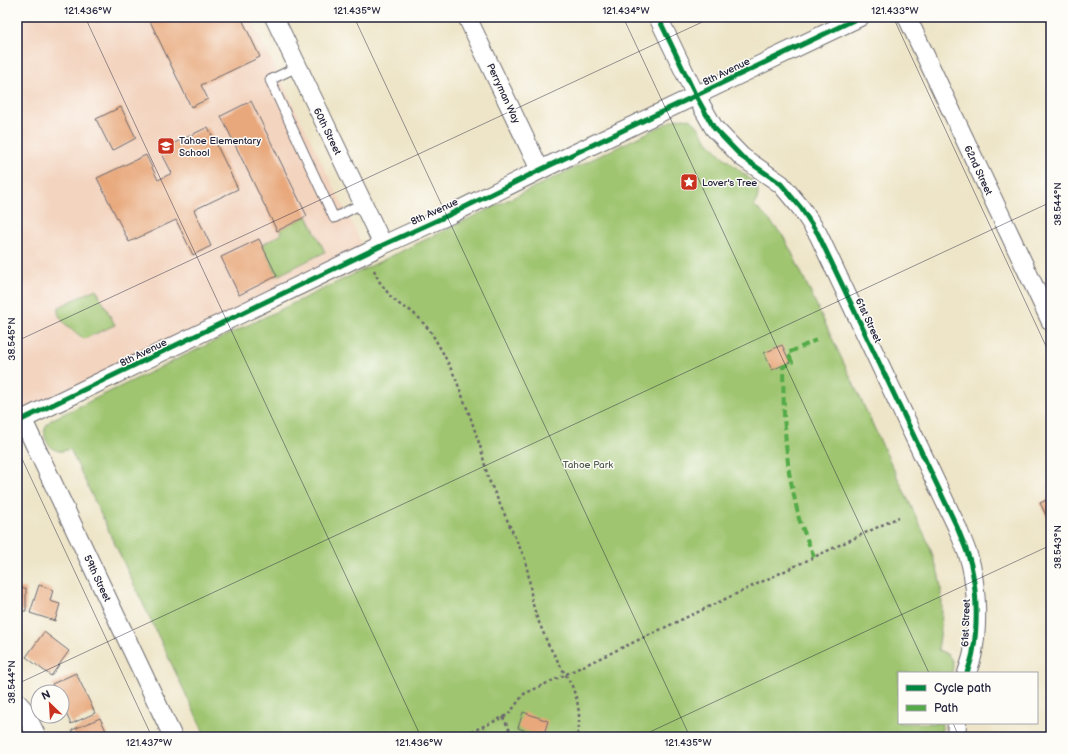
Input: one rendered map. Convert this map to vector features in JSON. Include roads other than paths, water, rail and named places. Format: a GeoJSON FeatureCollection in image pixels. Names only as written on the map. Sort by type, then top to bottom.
{"type":"FeatureCollection","features":[{"type":"Feature","properties":{"kind":"street","name":"60th Street"},"geometry":{"type":"LineString","coordinates":[[274,17],[383,245]]}},
{"type":"Feature","properties":{"kind":"street","name":"Perryman Way"},"geometry":{"type":"LineString","coordinates":[[467,17],[540,170]]}},
{"type":"Feature","properties":{"kind":"street","name":"61st Street"},"geometry":{"type":"LineString","coordinates":[[658,17],[696,96],[714,128],[742,157],[781,184],[801,208],[818,234],[957,527],[971,565],[975,588],[973,653],[967,672]]}},
{"type":"Feature","properties":{"kind":"street","name":"8th Avenue"},"geometry":{"type":"LineString","coordinates":[[20,421],[383,245],[451,214],[860,17]]}},
{"type":"Feature","properties":{"kind":"street","name":"62nd Street"},"geometry":{"type":"LineString","coordinates":[[907,17],[1051,322]]}},
{"type":"Feature","properties":{"kind":"street","name":"59th Street"},"geometry":{"type":"LineString","coordinates":[[20,421],[173,737]]}},
{"type":"Feature","properties":{"kind":"street"},"geometry":{"type":"LineString","coordinates":[[18,703],[24,710],[37,737]]}},
{"type":"Feature","properties":{"kind":"street"},"geometry":{"type":"LineString","coordinates":[[956,737],[957,724]]}},
{"type":"Feature","properties":{"kind":"lane"},"geometry":{"type":"LineString","coordinates":[[297,67],[270,80],[334,218],[363,203]]}},
{"type":"Feature","properties":{"kind":"place","name":"Tahoe Elementary School"},"geometry":{"type":"Point","coordinates":[166,146]}},
{"type":"Feature","properties":{"kind":"place","name":"Lover's Tree"},"geometry":{"type":"Point","coordinates":[689,182]}},
{"type":"Feature","properties":{"kind":"park label","name":"Tahoe Park"},"geometry":{"type":"Point","coordinates":[588,464]}}]}
